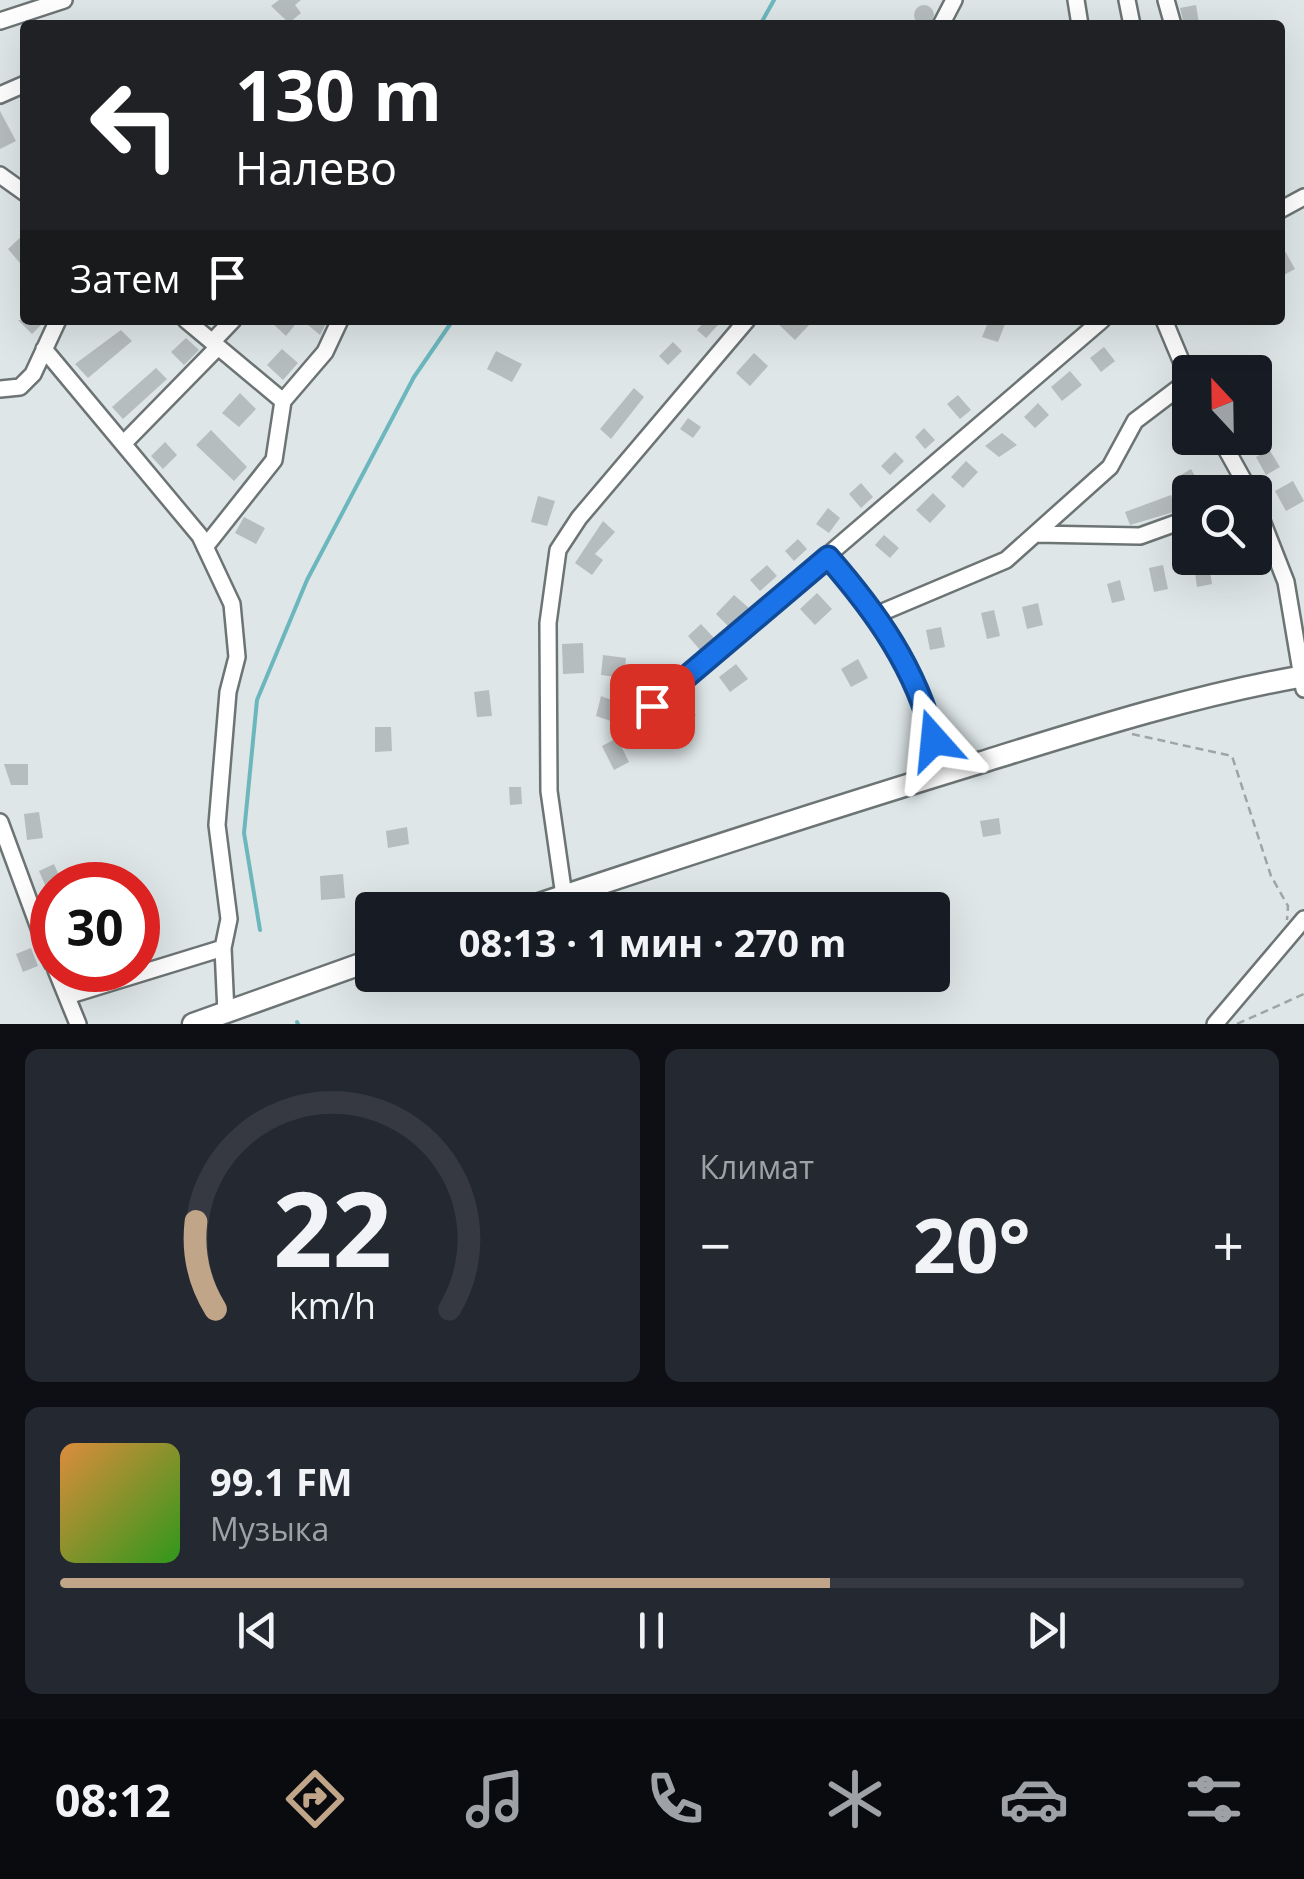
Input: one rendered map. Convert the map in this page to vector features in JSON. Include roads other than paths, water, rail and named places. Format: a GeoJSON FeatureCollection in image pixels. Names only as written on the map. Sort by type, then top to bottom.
{"type":"FeatureCollection","features":[{"type":"Feature","properties":{"kind":"main road"},"geometry":{"type":"LineString","coordinates":[[576,892],[1109,724],[1303,681]]}},
{"type":"Feature","properties":{"kind":"main road"},"geometry":{"type":"LineString","coordinates":[[192,1024],[355,966]]}},
{"type":"Feature","properties":{"kind":"street"},"geometry":{"type":"LineString","coordinates":[[0,21],[64,0]]}},
{"type":"Feature","properties":{"kind":"street"},"geometry":{"type":"LineString","coordinates":[[0,389],[20,388],[34,374],[56,325]]}},
{"type":"Feature","properties":{"kind":"street"},"geometry":{"type":"LineString","coordinates":[[192,325],[282,402]]}},
{"type":"Feature","properties":{"kind":"street"},"geometry":{"type":"LineString","coordinates":[[124,443],[228,325]]}},
{"type":"Feature","properties":{"kind":"street"},"geometry":{"type":"LineString","coordinates":[[205,547],[274,460],[282,402],[325,352],[338,325]]}},
{"type":"Feature","properties":{"kind":"street"},"geometry":{"type":"LineString","coordinates":[[563,892],[549,790],[548,624],[558,550],[579,518],[743,325]]}},
{"type":"Feature","properties":{"kind":"street"},"geometry":{"type":"LineString","coordinates":[[1166,325],[1178,355]]}},
{"type":"Feature","properties":{"kind":"street"},"geometry":{"type":"LineString","coordinates":[[652,706],[828,557],[1082,328]]}},
{"type":"Feature","properties":{"kind":"street"},"geometry":{"type":"LineString","coordinates":[[44,349],[205,547],[232,604],[237,657],[228,692],[217,825],[229,919],[223,948],[226,1013]]}},
{"type":"Feature","properties":{"kind":"street"},"geometry":{"type":"LineString","coordinates":[[878,614],[1006,560],[1110,467],[1136,421],[1172,394]]}},
{"type":"Feature","properties":{"kind":"street"},"geometry":{"type":"LineString","coordinates":[[1036,534],[1140,536],[1172,524]]}},
{"type":"Feature","properties":{"kind":"street"},"geometry":{"type":"LineString","coordinates":[[1272,546],[1286,582],[1303,681]]}},
{"type":"Feature","properties":{"kind":"street"},"geometry":{"type":"LineString","coordinates":[[828,557],[878,614],[925,705],[942,774]]}},
{"type":"Feature","properties":{"kind":"street"},"geometry":{"type":"LineString","coordinates":[[0,822],[30,903]]}},
{"type":"Feature","properties":{"kind":"street"},"geometry":{"type":"LineString","coordinates":[[1214,1024],[1304,920]]}},
{"type":"Feature","properties":{"kind":"street"},"geometry":{"type":"LineString","coordinates":[[66,996],[223,948]]}},
{"type":"Feature","properties":{"kind":"street"},"geometry":{"type":"LineString","coordinates":[[64,992],[78,1024]]}},
{"type":"Feature","properties":{"kind":"waterway"},"geometry":{"type":"LineString","coordinates":[[763,20],[774,0]]}},
{"type":"Feature","properties":{"kind":"waterway"},"geometry":{"type":"LineString","coordinates":[[260,930],[244,833],[257,700],[307,580],[414,377],[450,325]]}}]}
